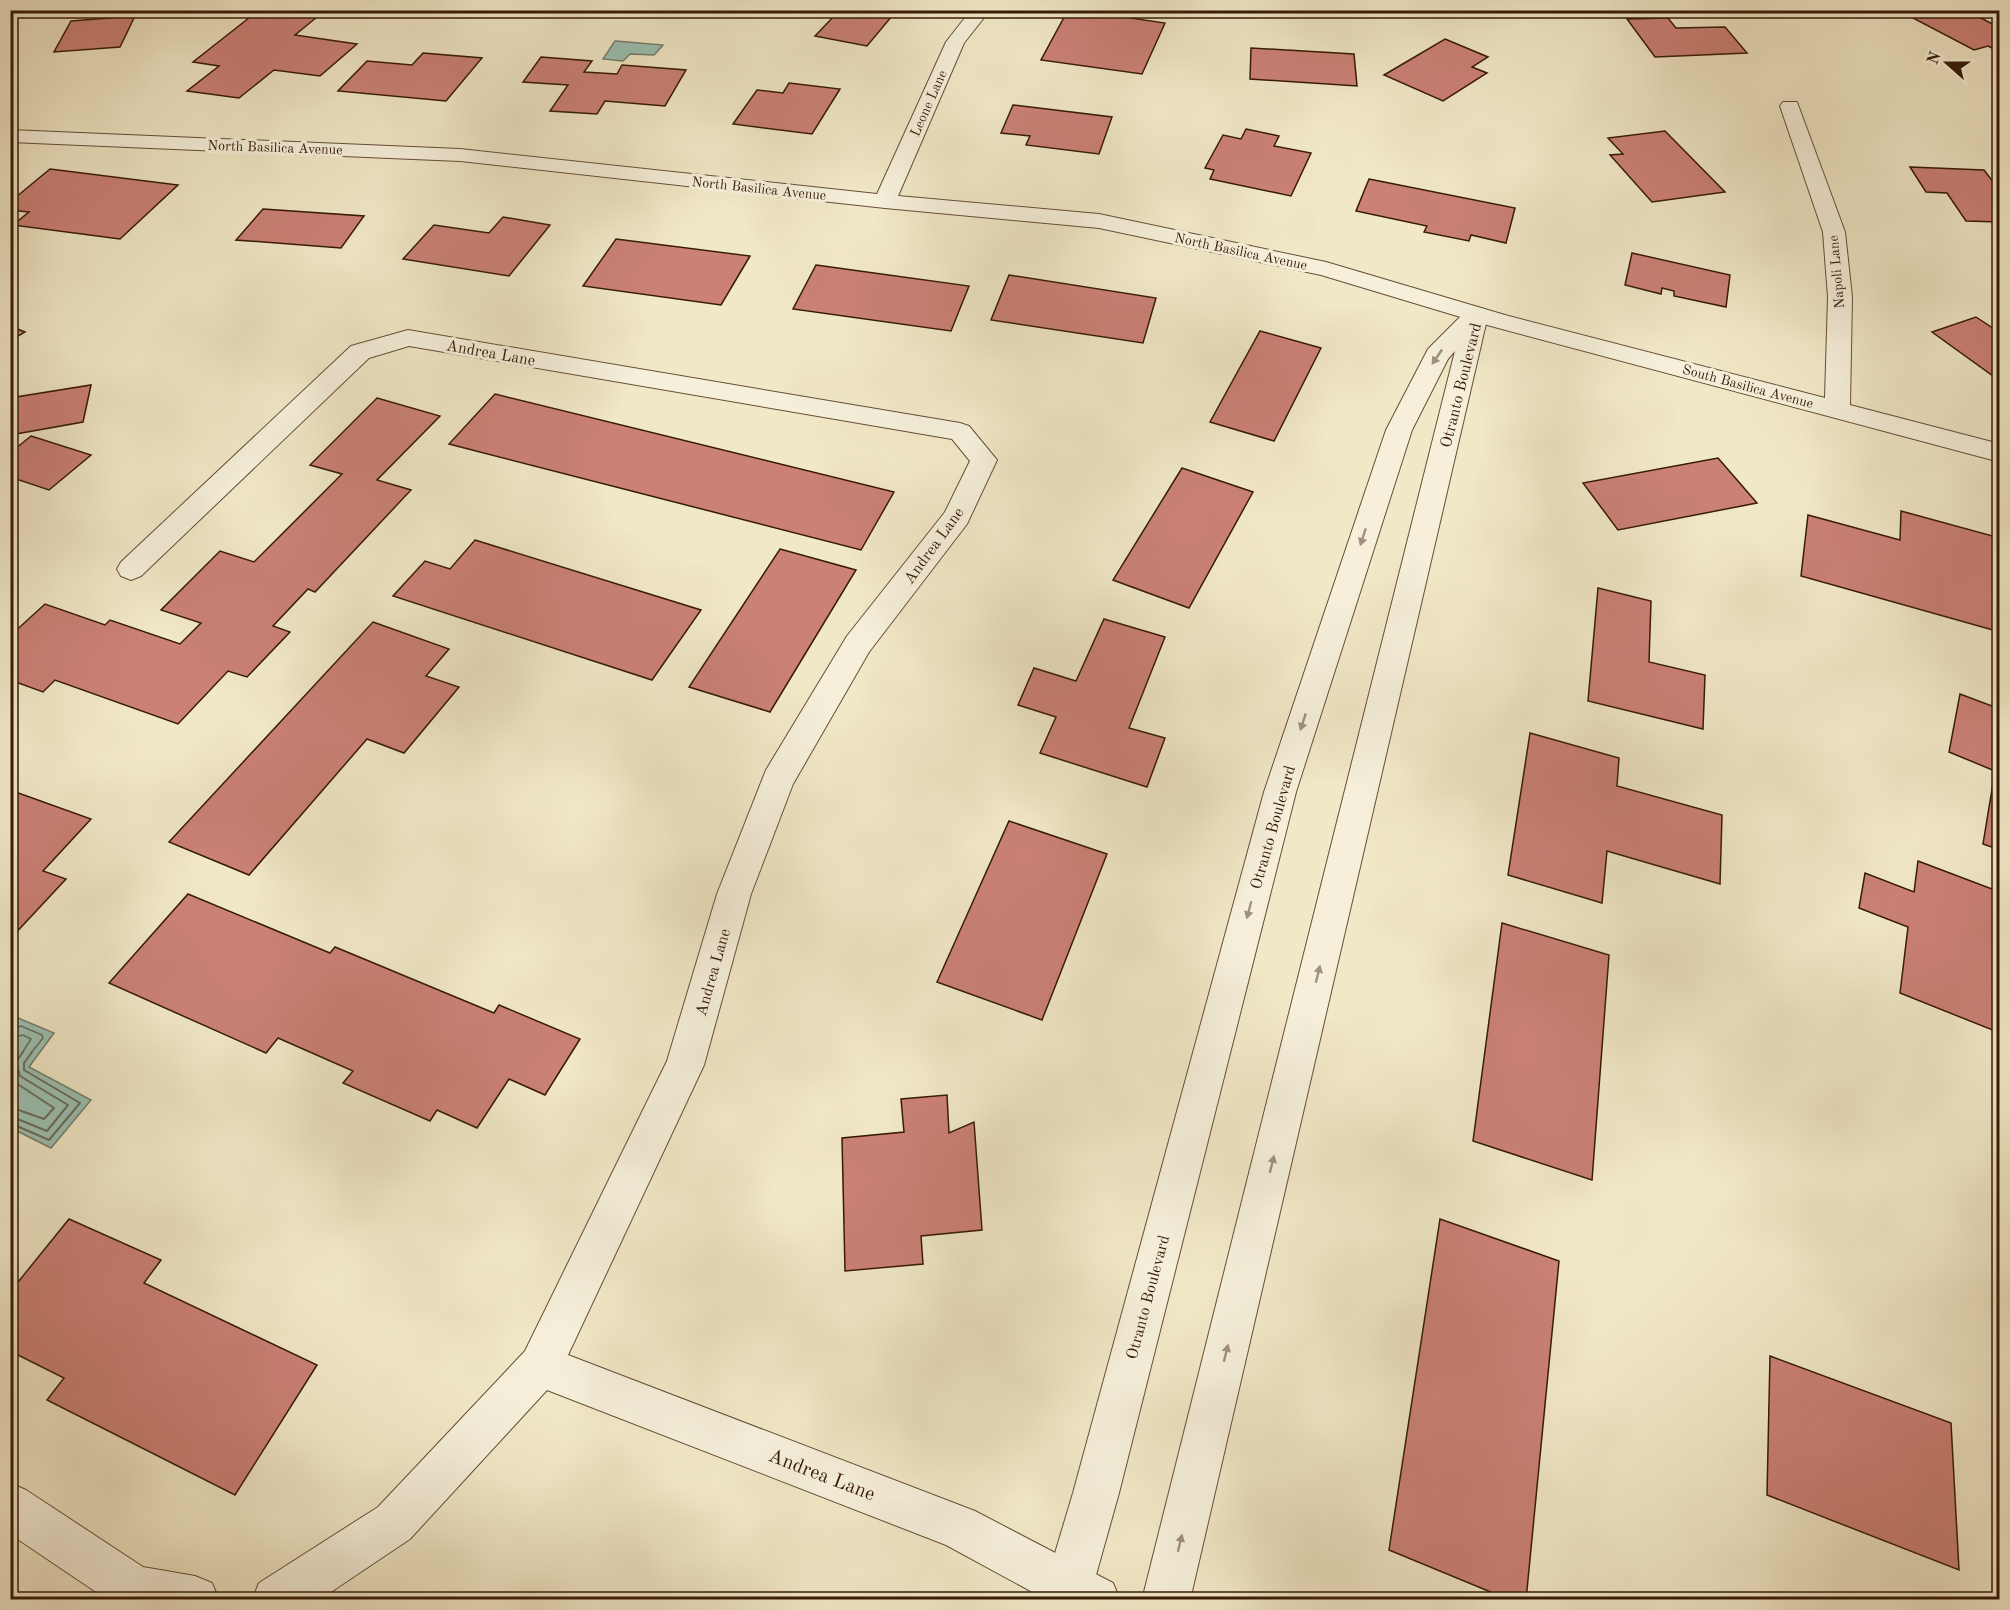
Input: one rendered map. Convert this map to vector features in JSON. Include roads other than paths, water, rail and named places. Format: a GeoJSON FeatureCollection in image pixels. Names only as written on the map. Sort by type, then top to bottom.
{"type":"FeatureCollection","features":[{"type":"Feature","properties":{"kind":"street","name":"Leone Lane"},"geometry":{"type":"LineString","coordinates":[[885,201],[955,42],[981,10]]}},
{"type":"Feature","properties":{"kind":"street","name":"Napoli Lane"},"geometry":{"type":"LineString","coordinates":[[1791,106],[1834,232],[1840,297],[1837,409]]}},
{"type":"Feature","properties":{"kind":"street","name":"North Basilica Avenue"},"geometry":{"type":"LineString","coordinates":[[10,136],[460,154],[885,201],[1099,221],[1326,269],[1486,317]]}},
{"type":"Feature","properties":{"kind":"street","name":"South Basilica Avenue"},"geometry":{"type":"LineString","coordinates":[[1486,317],[2000,453]]}},
{"type":"Feature","properties":{"kind":"street","name":"Otranto Boulevard"},"geometry":{"type":"LineString","coordinates":[[1077,1595],[1096,1493],[1283,780],[1399,430],[1437,355],[1486,317]]}},
{"type":"Feature","properties":{"kind":"street","name":"Otranto Boulevard"},"geometry":{"type":"LineString","coordinates":[[1166,1599],[1486,317]]}},
{"type":"Feature","properties":{"kind":"street","name":"Andrea Lane"},"geometry":{"type":"LineString","coordinates":[[131,569],[360,352],[408,338],[960,432],[984,460],[957,517],[858,644],[778,780],[734,894],[686,1065],[540,1366],[394,1523],[276,1599]]}},
{"type":"Feature","properties":{"kind":"street","name":"Andrea Lane"},"geometry":{"type":"LineString","coordinates":[[540,1366],[959,1527],[1077,1595]]}},
{"type":"Feature","properties":{"kind":"street"},"geometry":{"type":"LineString","coordinates":[[10,1506],[134,1589],[195,1599]]}},
{"type":"Feature","properties":{"kind":"water"},"geometry":{"type":"Polygon","coordinates":[[[615,41],[663,45],[654,55],[630,54],[623,61],[603,59],[615,41]]]}},
{"type":"Feature","properties":{"kind":"water"},"geometry":{"type":"Polygon","coordinates":[[[18,1018],[54,1033],[29,1067],[91,1100],[51,1148],[11,1128],[11,1027],[18,1018]]]}}]}
